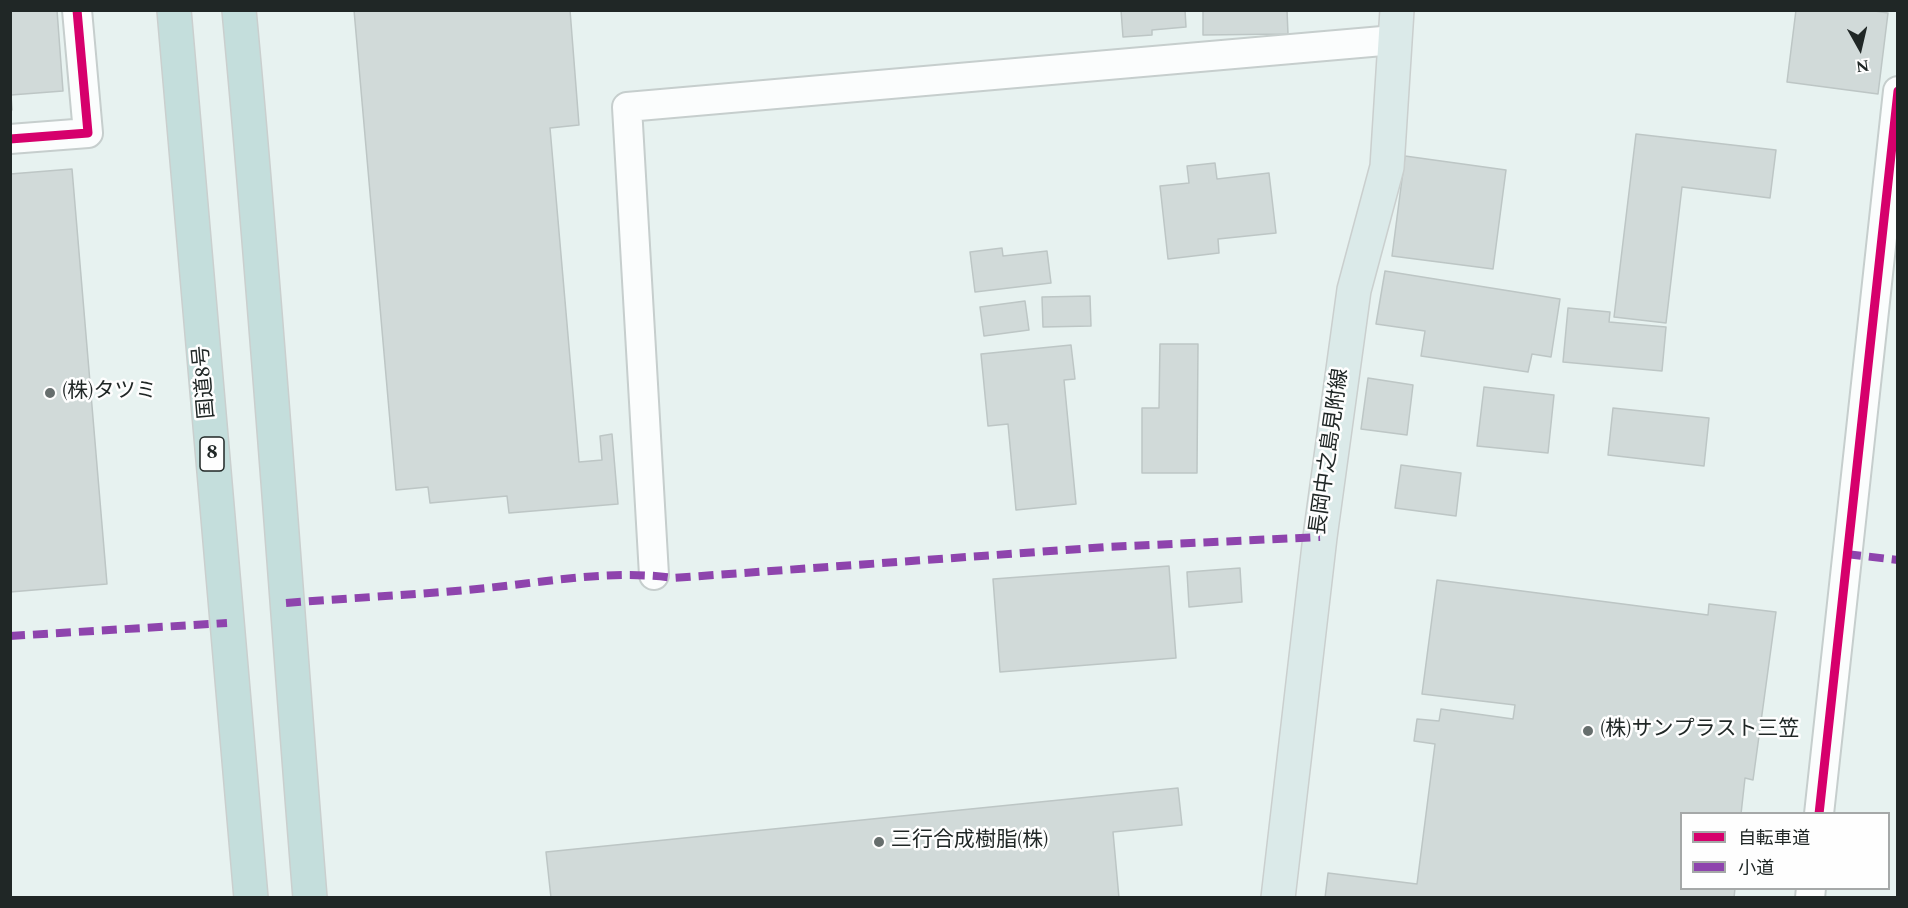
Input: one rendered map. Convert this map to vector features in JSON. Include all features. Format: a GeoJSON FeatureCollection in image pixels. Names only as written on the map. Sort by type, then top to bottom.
{"type":"FeatureCollection","features":[{"type":"Feature","properties":{"kind":"highway","name":"国道8号"},"geometry":{"type":"LineString","coordinates":[[174,10],[251,897]]}},
{"type":"Feature","properties":{"kind":"highway"},"geometry":{"type":"LineString","coordinates":[[238,10],[254,171],[310,897]]}},
{"type":"Feature","properties":{"kind":"main road","name":"長岡中之島見附線"},"geometry":{"type":"LineString","coordinates":[[1278,897],[1320,537],[1354,290],[1387,167],[1396,25]]}},
{"type":"Feature","properties":{"kind":"street"},"geometry":{"type":"LineString","coordinates":[[10,138],[88,133],[77,10]]}},
{"type":"Feature","properties":{"kind":"street"},"geometry":{"type":"LineString","coordinates":[[654,575],[627,107],[1396,25]]}},
{"type":"Feature","properties":{"kind":"street"},"geometry":{"type":"LineString","coordinates":[[1819,812],[1898,91]]}},
{"type":"Feature","properties":{"kind":"building"},"geometry":{"type":"Polygon","coordinates":[[[10,10],[57,10],[63,91],[11,95],[12,110],[10,110],[10,10]]]}},
{"type":"Feature","properties":{"kind":"building"},"geometry":{"type":"Polygon","coordinates":[[[354,10],[570,10],[579,125],[550,128],[579,462],[602,460],[600,436],[612,434],[618,504],[509,513],[507,496],[430,503],[428,487],[396,490],[354,10]]]}},
{"type":"Feature","properties":{"kind":"building"},"geometry":{"type":"Polygon","coordinates":[[[1121,10],[1185,10],[1186,27],[1152,30],[1152,35],[1123,37],[1121,10]]]}},
{"type":"Feature","properties":{"kind":"building"},"geometry":{"type":"Polygon","coordinates":[[[1203,10],[1287,10],[1288,34],[1203,35],[1203,10]]]}},
{"type":"Feature","properties":{"kind":"building"},"geometry":{"type":"Polygon","coordinates":[[[1796,10],[1868,10],[1888,13],[1878,94],[1787,82],[1796,10]]]}},
{"type":"Feature","properties":{"kind":"building"},"geometry":{"type":"Polygon","coordinates":[[[1636,134],[1776,150],[1770,198],[1682,187],[1666,323],[1614,317],[1636,134]]]}},
{"type":"Feature","properties":{"kind":"building"},"geometry":{"type":"Polygon","coordinates":[[[1405,156],[1506,170],[1493,269],[1392,256],[1405,156]]]}},
{"type":"Feature","properties":{"kind":"building"},"geometry":{"type":"Polygon","coordinates":[[[1215,163],[1217,179],[1269,173],[1276,233],[1218,239],[1219,253],[1168,259],[1160,186],[1189,183],[1187,166],[1215,163]]]}},
{"type":"Feature","properties":{"kind":"building","name":"(株)タツミ"},"geometry":{"type":"Polygon","coordinates":[[[72,169],[107,584],[10,592],[10,174],[72,169]]]}},
{"type":"Feature","properties":{"kind":"building"},"geometry":{"type":"Polygon","coordinates":[[[1002,248],[1003,256],[1047,251],[1051,283],[975,292],[970,252],[1002,248]]]}},
{"type":"Feature","properties":{"kind":"building"},"geometry":{"type":"Polygon","coordinates":[[[1385,271],[1560,299],[1551,357],[1532,354],[1528,372],[1421,356],[1425,331],[1376,324],[1385,271]]]}},
{"type":"Feature","properties":{"kind":"building"},"geometry":{"type":"Polygon","coordinates":[[[1090,296],[1091,326],[1043,327],[1042,297],[1090,296]]]}},
{"type":"Feature","properties":{"kind":"building"},"geometry":{"type":"Polygon","coordinates":[[[1025,301],[1029,330],[984,336],[980,307],[1025,301]]]}},
{"type":"Feature","properties":{"kind":"building"},"geometry":{"type":"Polygon","coordinates":[[[1568,308],[1610,312],[1609,322],[1666,327],[1662,371],[1563,362],[1568,308]]]}},
{"type":"Feature","properties":{"kind":"building"},"geometry":{"type":"Polygon","coordinates":[[[1160,344],[1198,344],[1197,473],[1142,473],[1142,408],[1159,408],[1160,344]]]}},
{"type":"Feature","properties":{"kind":"building"},"geometry":{"type":"Polygon","coordinates":[[[1071,345],[1075,379],[1064,380],[1076,504],[1016,510],[1008,424],[988,426],[981,354],[1071,345]]]}},
{"type":"Feature","properties":{"kind":"building"},"geometry":{"type":"Polygon","coordinates":[[[1368,378],[1413,385],[1407,435],[1361,429],[1368,378]]]}},
{"type":"Feature","properties":{"kind":"building"},"geometry":{"type":"Polygon","coordinates":[[[1484,387],[1554,395],[1548,453],[1477,446],[1484,387]]]}},
{"type":"Feature","properties":{"kind":"building"},"geometry":{"type":"Polygon","coordinates":[[[1613,408],[1709,418],[1704,466],[1608,455],[1613,408]]]}},
{"type":"Feature","properties":{"kind":"building"},"geometry":{"type":"Polygon","coordinates":[[[1401,465],[1461,473],[1456,516],[1395,508],[1401,465]]]}},
{"type":"Feature","properties":{"kind":"building"},"geometry":{"type":"Polygon","coordinates":[[[1169,566],[1176,658],[1000,672],[993,579],[1169,566]]]}},
{"type":"Feature","properties":{"kind":"building"},"geometry":{"type":"Polygon","coordinates":[[[1240,568],[1242,602],[1189,607],[1187,572],[1240,568]]]}},
{"type":"Feature","properties":{"kind":"building","name":"(株)サンプラスト三笠"},"geometry":{"type":"Polygon","coordinates":[[[1437,580],[1708,615],[1709,604],[1776,612],[1753,780],[1745,778],[1741,812],[1680,812],[1680,890],[1735,890],[1734,898],[1325,898],[1328,873],[1417,884],[1435,744],[1414,741],[1417,719],[1439,721],[1441,709],[1513,719],[1515,705],[1422,694],[1437,580]]]}},
{"type":"Feature","properties":{"kind":"building","name":"三行合成樹脂(株)"},"geometry":{"type":"Polygon","coordinates":[[[1178,788],[1182,825],[1113,832],[1119,898],[551,898],[546,852],[1178,788]]]}},
{"type":"Feature","properties":{"kind":"marked path"},"geometry":{"type":"LineString","coordinates":[[286,603],[453,591],[600,576],[673,578],[1107,547],[1320,537]]}},
{"type":"Feature","properties":{"kind":"marked path"},"geometry":{"type":"LineString","coordinates":[[1846,554],[1898,560]]}},
{"type":"Feature","properties":{"kind":"marked path"},"geometry":{"type":"LineString","coordinates":[[10,636],[227,623]]}},
{"type":"Feature","properties":{"kind":"cycle path"},"geometry":{"type":"LineString","coordinates":[[10,139],[88,133],[77,10]]}},
{"type":"Feature","properties":{"kind":"cycle path"},"geometry":{"type":"LineString","coordinates":[[1819,812],[1898,91]]}},
{"type":"Feature","properties":{"kind":"place","name":"(株)タツミ"},"geometry":{"type":"Point","coordinates":[50,393]}},
{"type":"Feature","properties":{"kind":"place","name":"(株)サンプラスト三笠"},"geometry":{"type":"Point","coordinates":[1588,731]}},
{"type":"Feature","properties":{"kind":"place","name":"三行合成樹脂(株)"},"geometry":{"type":"Point","coordinates":[879,842]}}]}
